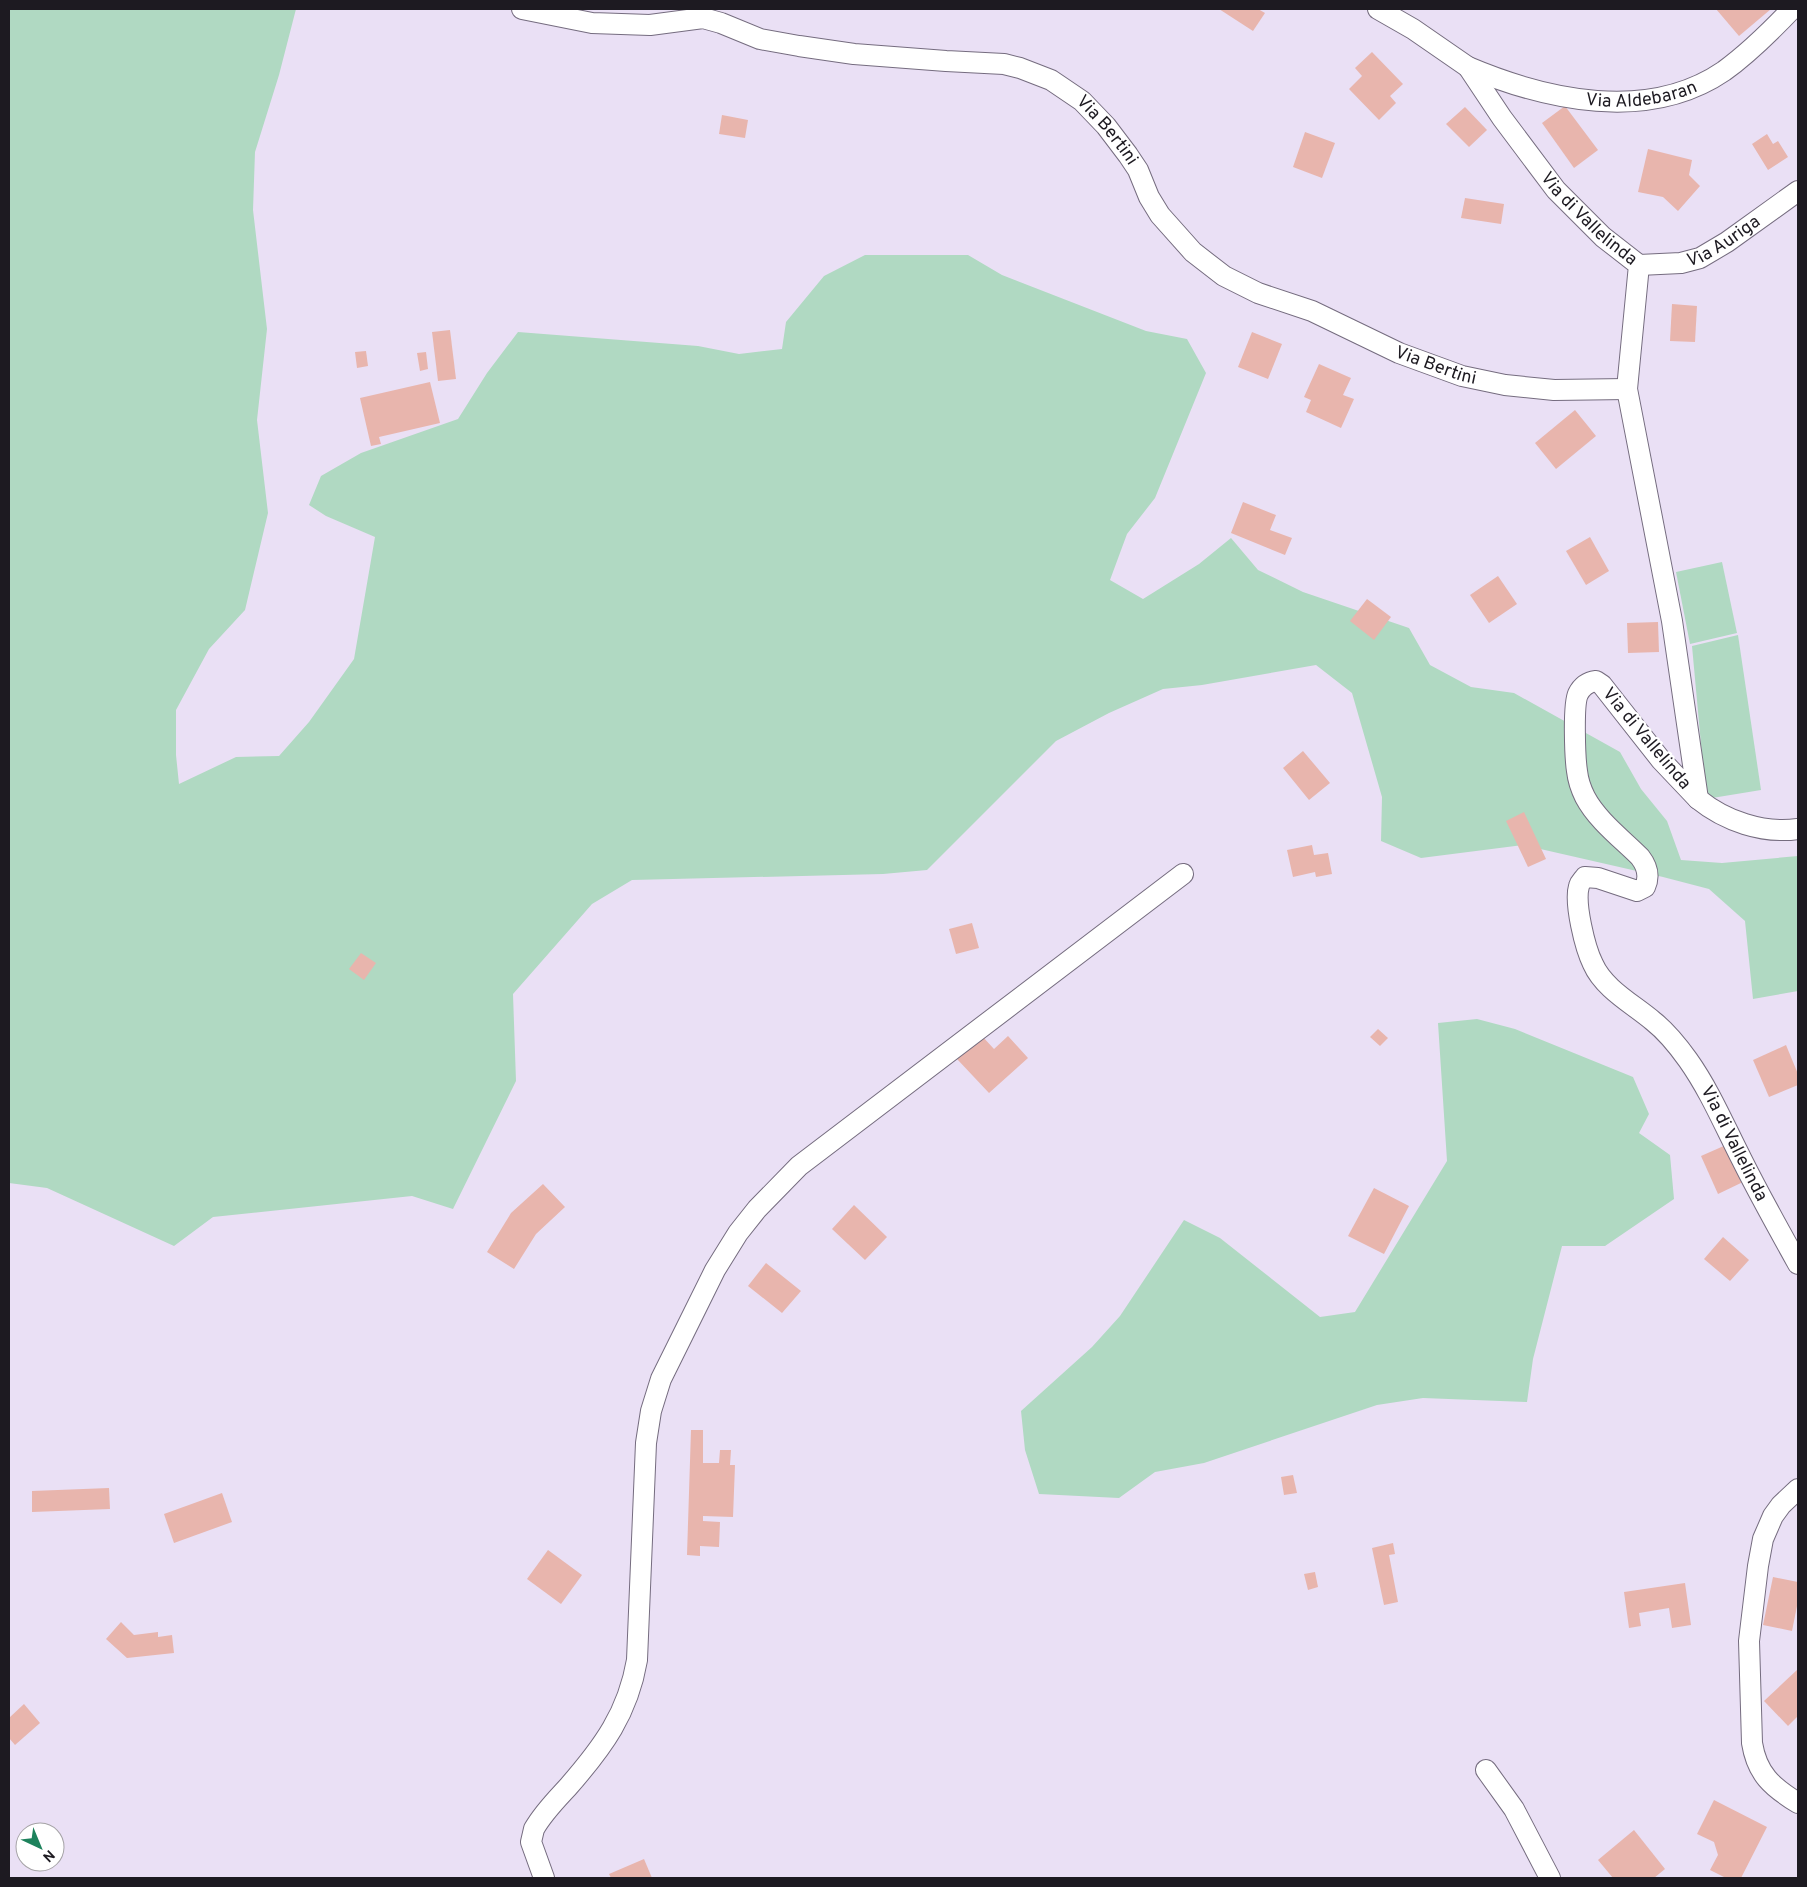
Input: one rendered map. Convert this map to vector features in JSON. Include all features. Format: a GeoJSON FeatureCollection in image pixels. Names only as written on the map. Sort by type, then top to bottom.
{"type":"FeatureCollection","features":[{"type":"Feature","properties":{"kind":"street","name":"Via Bertini"},"geometry":{"type":"LineString","coordinates":[[522,9],[592,23],[650,25],[703,18],[721,23],[760,39],[799,46],[854,54],[996,63],[1020,68],[1051,80],[1082,101],[1106,126],[1128,155],[1138,170],[1149,197],[1160,215],[1193,252],[1224,276],[1258,293],[1312,311],[1399,353],[1462,376],[1505,385],[1554,390],[1626,389]]}},
{"type":"Feature","properties":{"kind":"street","name":"Via di Vallelinda"},"geometry":{"type":"LineString","coordinates":[[1378,9],[1413,29],[1468,67],[1502,118],[1556,190],[1603,237],[1639,265],[1626,389],[1672,621],[1698,799]]}},
{"type":"Feature","properties":{"kind":"street","name":"Via Aldebaran"},"geometry":{"type":"LineString","coordinates":[[1468,67],[1522,87],[1565,97],[1607,102],[1649,98],[1695,87],[1723,72],[1745,55],[1792,9]]}},
{"type":"Feature","properties":{"kind":"street","name":"Via Auriga"},"geometry":{"type":"LineString","coordinates":[[1639,265],[1682,262],[1700,258],[1798,191]]}},
{"type":"Feature","properties":{"kind":"street","name":"Via di Vallelinda"},"geometry":{"type":"LineString","coordinates":[[1698,799],[1661,760],[1602,685],[1596,681],[1586,684],[1579,693],[1576,703],[1576,765],[1580,785],[1588,803],[1644,862],[1648,875],[1645,887],[1636,892],[1593,876],[1585,877],[1580,883],[1578,893],[1580,917],[1590,956],[1594,966],[1607,983],[1659,1026],[1674,1042],[1696,1072],[1707,1090],[1764,1204],[1798,1264]]}},
{"type":"Feature","properties":{"kind":"street"},"geometry":{"type":"LineString","coordinates":[[1698,799],[1719,813],[1746,824],[1770,829],[1798,829]]}},
{"type":"Feature","properties":{"kind":"street"},"geometry":{"type":"LineString","coordinates":[[544,1878],[532,1842],[534,1829],[542,1816],[605,1742],[632,1688],[637,1660],[646,1443],[651,1411],[665,1369],[722,1257],[757,1209],[799,1166],[1183,874]]}},
{"type":"Feature","properties":{"kind":"street"},"geometry":{"type":"LineString","coordinates":[[1798,1488],[1776,1512],[1763,1539],[1753,1597],[1749,1651],[1752,1743],[1756,1762],[1766,1778],[1775,1787],[1798,1802]]}},
{"type":"Feature","properties":{"kind":"street"},"geometry":{"type":"LineString","coordinates":[[1486,1770],[1514,1810],[1550,1878]]}},
{"type":"Feature","properties":{"kind":"green space"},"geometry":{"type":"Polygon","coordinates":[[[9,9],[296,9],[279,75],[255,152],[253,210],[267,329],[257,420],[268,513],[245,610],[209,649],[176,710],[176,755],[179,784],[236,757],[279,756],[309,722],[354,659],[375,537],[326,516],[309,505],[321,476],[361,453],[458,419],[487,373],[518,332],[698,346],[739,354],[782,349],[786,322],[824,276],[865,255],[968,255],[1002,275],[1146,331],[1187,339],[1206,373],[1155,498],[1127,534],[1110,580],[1143,599],[1199,564],[1231,538],[1258,570],[1303,592],[1409,628],[1430,665],[1471,687],[1514,693],[1620,752],[1641,789],[1667,821],[1681,860],[1722,863],[1798,856],[1798,991],[1753,999],[1745,921],[1709,889],[1523,845],[1421,858],[1381,841],[1382,797],[1352,693],[1316,665],[1202,685],[1163,689],[1109,713],[1056,741],[927,870],[883,874],[632,880],[592,904],[513,994],[516,1081],[453,1209],[412,1196],[213,1217],[174,1246],[47,1188],[9,1183],[9,9]]]}},
{"type":"Feature","properties":{"kind":"green space"},"geometry":{"type":"Polygon","coordinates":[[[1722,562],[1737,633],[1690,644],[1676,572],[1722,562]]]}},
{"type":"Feature","properties":{"kind":"green space"},"geometry":{"type":"Polygon","coordinates":[[[1738,635],[1761,790],[1706,799],[1692,646],[1738,635]]]}},
{"type":"Feature","properties":{"kind":"green space"},"geometry":{"type":"Polygon","coordinates":[[[1477,1019],[1515,1029],[1633,1077],[1649,1114],[1639,1133],[1670,1155],[1674,1199],[1605,1246],[1562,1246],[1533,1359],[1527,1402],[1423,1398],[1377,1405],[1204,1463],[1155,1472],[1119,1498],[1039,1494],[1025,1450],[1021,1411],[1092,1347],[1120,1316],[1184,1220],[1220,1238],[1320,1317],[1355,1312],[1447,1161],[1438,1023],[1477,1019]]]}},
{"type":"Feature","properties":{"kind":"building"},"geometry":{"type":"Polygon","coordinates":[[[1219,9],[1258,9],[1265,13],[1253,31],[1219,9]]]}},
{"type":"Feature","properties":{"kind":"building"},"geometry":{"type":"Polygon","coordinates":[[[1716,9],[1771,9],[1739,36],[1716,9]]]}},
{"type":"Feature","properties":{"kind":"building"},"geometry":{"type":"Polygon","coordinates":[[[1372,52],[1403,84],[1390,96],[1396,103],[1379,120],[1349,89],[1362,76],[1355,68],[1372,52]]]}},
{"type":"Feature","properties":{"kind":"building"},"geometry":{"type":"Polygon","coordinates":[[[1565,106],[1598,150],[1574,168],[1542,123],[1565,106]]]}},
{"type":"Feature","properties":{"kind":"building"},"geometry":{"type":"Polygon","coordinates":[[[1465,107],[1487,130],[1469,147],[1446,124],[1465,107]]]}},
{"type":"Feature","properties":{"kind":"building"},"geometry":{"type":"Polygon","coordinates":[[[722,115],[748,120],[745,138],[719,134],[722,115]]]}},
{"type":"Feature","properties":{"kind":"building"},"geometry":{"type":"Polygon","coordinates":[[[1305,132],[1335,143],[1322,178],[1293,167],[1305,132]]]}},
{"type":"Feature","properties":{"kind":"building"},"geometry":{"type":"Polygon","coordinates":[[[1767,134],[1773,144],[1778,141],[1788,157],[1768,170],[1752,144],[1767,134]]]}},
{"type":"Feature","properties":{"kind":"building"},"geometry":{"type":"Polygon","coordinates":[[[1648,149],[1692,160],[1689,175],[1700,186],[1678,211],[1663,197],[1638,192],[1648,149]]]}},
{"type":"Feature","properties":{"kind":"building"},"geometry":{"type":"Polygon","coordinates":[[[1465,198],[1504,204],[1501,224],[1461,218],[1465,198]]]}},
{"type":"Feature","properties":{"kind":"building"},"geometry":{"type":"Polygon","coordinates":[[[1672,304],[1697,306],[1695,342],[1670,341],[1672,304]]]}},
{"type":"Feature","properties":{"kind":"building"},"geometry":{"type":"Polygon","coordinates":[[[450,330],[456,379],[438,381],[432,332],[450,330]]]}},
{"type":"Feature","properties":{"kind":"building"},"geometry":{"type":"Polygon","coordinates":[[[1252,332],[1282,344],[1268,379],[1238,367],[1252,332]]]}},
{"type":"Feature","properties":{"kind":"building"},"geometry":{"type":"Polygon","coordinates":[[[366,351],[368,366],[357,368],[355,352],[366,351]]]}},
{"type":"Feature","properties":{"kind":"building"},"geometry":{"type":"Polygon","coordinates":[[[426,352],[428,369],[420,371],[417,353],[426,352]]]}},
{"type":"Feature","properties":{"kind":"building"},"geometry":{"type":"Polygon","coordinates":[[[1319,364],[1351,378],[1343,395],[1354,399],[1341,428],[1306,412],[1311,400],[1304,397],[1319,364]]]}},
{"type":"Feature","properties":{"kind":"building"},"geometry":{"type":"Polygon","coordinates":[[[430,382],[440,423],[379,437],[381,444],[371,446],[360,398],[430,382]]]}},
{"type":"Feature","properties":{"kind":"building"},"geometry":{"type":"Polygon","coordinates":[[[1575,410],[1596,436],[1556,469],[1535,443],[1575,410]]]}},
{"type":"Feature","properties":{"kind":"building"},"geometry":{"type":"Polygon","coordinates":[[[1243,502],[1276,515],[1270,530],[1292,538],[1285,555],[1231,533],[1243,502]]]}},
{"type":"Feature","properties":{"kind":"building"},"geometry":{"type":"Polygon","coordinates":[[[1590,537],[1609,571],[1586,585],[1566,551],[1590,537]]]}},
{"type":"Feature","properties":{"kind":"building"},"geometry":{"type":"Polygon","coordinates":[[[1498,576],[1517,604],[1489,623],[1470,595],[1498,576]]]}},
{"type":"Feature","properties":{"kind":"building"},"geometry":{"type":"Polygon","coordinates":[[[1367,599],[1391,617],[1374,640],[1350,621],[1367,599]]]}},
{"type":"Feature","properties":{"kind":"building"},"geometry":{"type":"Polygon","coordinates":[[[1658,622],[1659,652],[1628,653],[1627,623],[1658,622]]]}},
{"type":"Feature","properties":{"kind":"building"},"geometry":{"type":"Polygon","coordinates":[[[1303,751],[1330,783],[1309,800],[1283,768],[1303,751]]]}},
{"type":"Feature","properties":{"kind":"building"},"geometry":{"type":"Polygon","coordinates":[[[1524,812],[1546,859],[1528,867],[1506,821],[1524,812]]]}},
{"type":"Feature","properties":{"kind":"building"},"geometry":{"type":"Polygon","coordinates":[[[1312,845],[1314,855],[1328,853],[1332,874],[1316,877],[1315,872],[1293,877],[1287,850],[1312,845]]]}},
{"type":"Feature","properties":{"kind":"building"},"geometry":{"type":"Polygon","coordinates":[[[972,923],[979,948],[956,954],[949,929],[972,923]]]}},
{"type":"Feature","properties":{"kind":"building"},"geometry":{"type":"Polygon","coordinates":[[[361,953],[376,963],[364,980],[349,969],[361,953]]]}},
{"type":"Feature","properties":{"kind":"building"},"geometry":{"type":"Polygon","coordinates":[[[1378,1029],[1388,1038],[1380,1046],[1370,1037],[1378,1029]]]}},
{"type":"Feature","properties":{"kind":"building"},"geometry":{"type":"Polygon","coordinates":[[[982,1036],[994,1049],[1008,1036],[1028,1058],[989,1093],[957,1059],[982,1036]]]}},
{"type":"Feature","properties":{"kind":"building"},"geometry":{"type":"Polygon","coordinates":[[[1786,1045],[1798,1074],[1798,1085],[1769,1097],[1753,1060],[1786,1045]]]}},
{"type":"Feature","properties":{"kind":"building"},"geometry":{"type":"Polygon","coordinates":[[[1726,1145],[1743,1182],[1718,1194],[1701,1156],[1726,1145]]]}},
{"type":"Feature","properties":{"kind":"building"},"geometry":{"type":"Polygon","coordinates":[[[543,1184],[565,1207],[536,1234],[514,1269],[487,1252],[511,1213],[543,1184]]]}},
{"type":"Feature","properties":{"kind":"building"},"geometry":{"type":"Polygon","coordinates":[[[1374,1188],[1409,1206],[1384,1254],[1348,1236],[1374,1188]]]}},
{"type":"Feature","properties":{"kind":"building"},"geometry":{"type":"Polygon","coordinates":[[[854,1205],[887,1237],[865,1260],[832,1229],[854,1205]]]}},
{"type":"Feature","properties":{"kind":"building"},"geometry":{"type":"Polygon","coordinates":[[[1723,1237],[1749,1260],[1730,1281],[1704,1259],[1723,1237]]]}},
{"type":"Feature","properties":{"kind":"building"},"geometry":{"type":"Polygon","coordinates":[[[766,1263],[801,1291],[782,1313],[748,1286],[766,1263]]]}},
{"type":"Feature","properties":{"kind":"building"},"geometry":{"type":"Polygon","coordinates":[[[691,1430],[703,1430],[703,1463],[719,1463],[720,1450],[731,1450],[730,1465],[735,1465],[733,1517],[703,1516],[703,1521],[720,1522],[719,1547],[700,1546],[700,1556],[687,1555],[691,1430]]]}},
{"type":"Feature","properties":{"kind":"building"},"geometry":{"type":"Polygon","coordinates":[[[1293,1475],[1297,1493],[1284,1495],[1281,1477],[1293,1475]]]}},
{"type":"Feature","properties":{"kind":"building"},"geometry":{"type":"Polygon","coordinates":[[[109,1488],[110,1509],[32,1512],[32,1491],[109,1488]]]}},
{"type":"Feature","properties":{"kind":"building"},"geometry":{"type":"Polygon","coordinates":[[[222,1493],[232,1522],[174,1543],[164,1514],[222,1493]]]}},
{"type":"Feature","properties":{"kind":"building"},"geometry":{"type":"Polygon","coordinates":[[[1393,1543],[1395,1554],[1389,1555],[1398,1602],[1384,1605],[1372,1548],[1393,1543]]]}},
{"type":"Feature","properties":{"kind":"building"},"geometry":{"type":"Polygon","coordinates":[[[548,1550],[582,1575],[561,1604],[527,1579],[548,1550]]]}},
{"type":"Feature","properties":{"kind":"building"},"geometry":{"type":"Polygon","coordinates":[[[1315,1572],[1318,1587],[1308,1590],[1304,1574],[1315,1572]]]}},
{"type":"Feature","properties":{"kind":"building"},"geometry":{"type":"Polygon","coordinates":[[[1773,1577],[1798,1582],[1798,1601],[1792,1631],[1763,1625],[1773,1577]]]}},
{"type":"Feature","properties":{"kind":"building"},"geometry":{"type":"Polygon","coordinates":[[[1685,1583],[1691,1625],[1672,1628],[1669,1608],[1639,1613],[1641,1626],[1629,1628],[1624,1592],[1685,1583]]]}},
{"type":"Feature","properties":{"kind":"building"},"geometry":{"type":"Polygon","coordinates":[[[121,1622],[134,1635],[158,1632],[158,1637],[172,1635],[174,1653],[127,1658],[106,1639],[121,1622]]]}},
{"type":"Feature","properties":{"kind":"building"},"geometry":{"type":"Polygon","coordinates":[[[1798,1669],[1798,1716],[1788,1726],[1764,1701],[1798,1669]]]}},
{"type":"Feature","properties":{"kind":"building"},"geometry":{"type":"Polygon","coordinates":[[[24,1704],[40,1723],[15,1745],[9,1738],[9,1718],[24,1704]]]}},
{"type":"Feature","properties":{"kind":"building"},"geometry":{"type":"Polygon","coordinates":[[[1714,1800],[1767,1827],[1741,1878],[1726,1878],[1710,1870],[1718,1855],[1714,1842],[1697,1834],[1714,1800]]]}},
{"type":"Feature","properties":{"kind":"building"},"geometry":{"type":"Polygon","coordinates":[[[1634,1830],[1665,1869],[1654,1878],[1613,1878],[1598,1860],[1634,1830]]]}},
{"type":"Feature","properties":{"kind":"building"},"geometry":{"type":"Polygon","coordinates":[[[644,1859],[652,1878],[611,1878],[609,1874],[644,1859]]]}}]}
